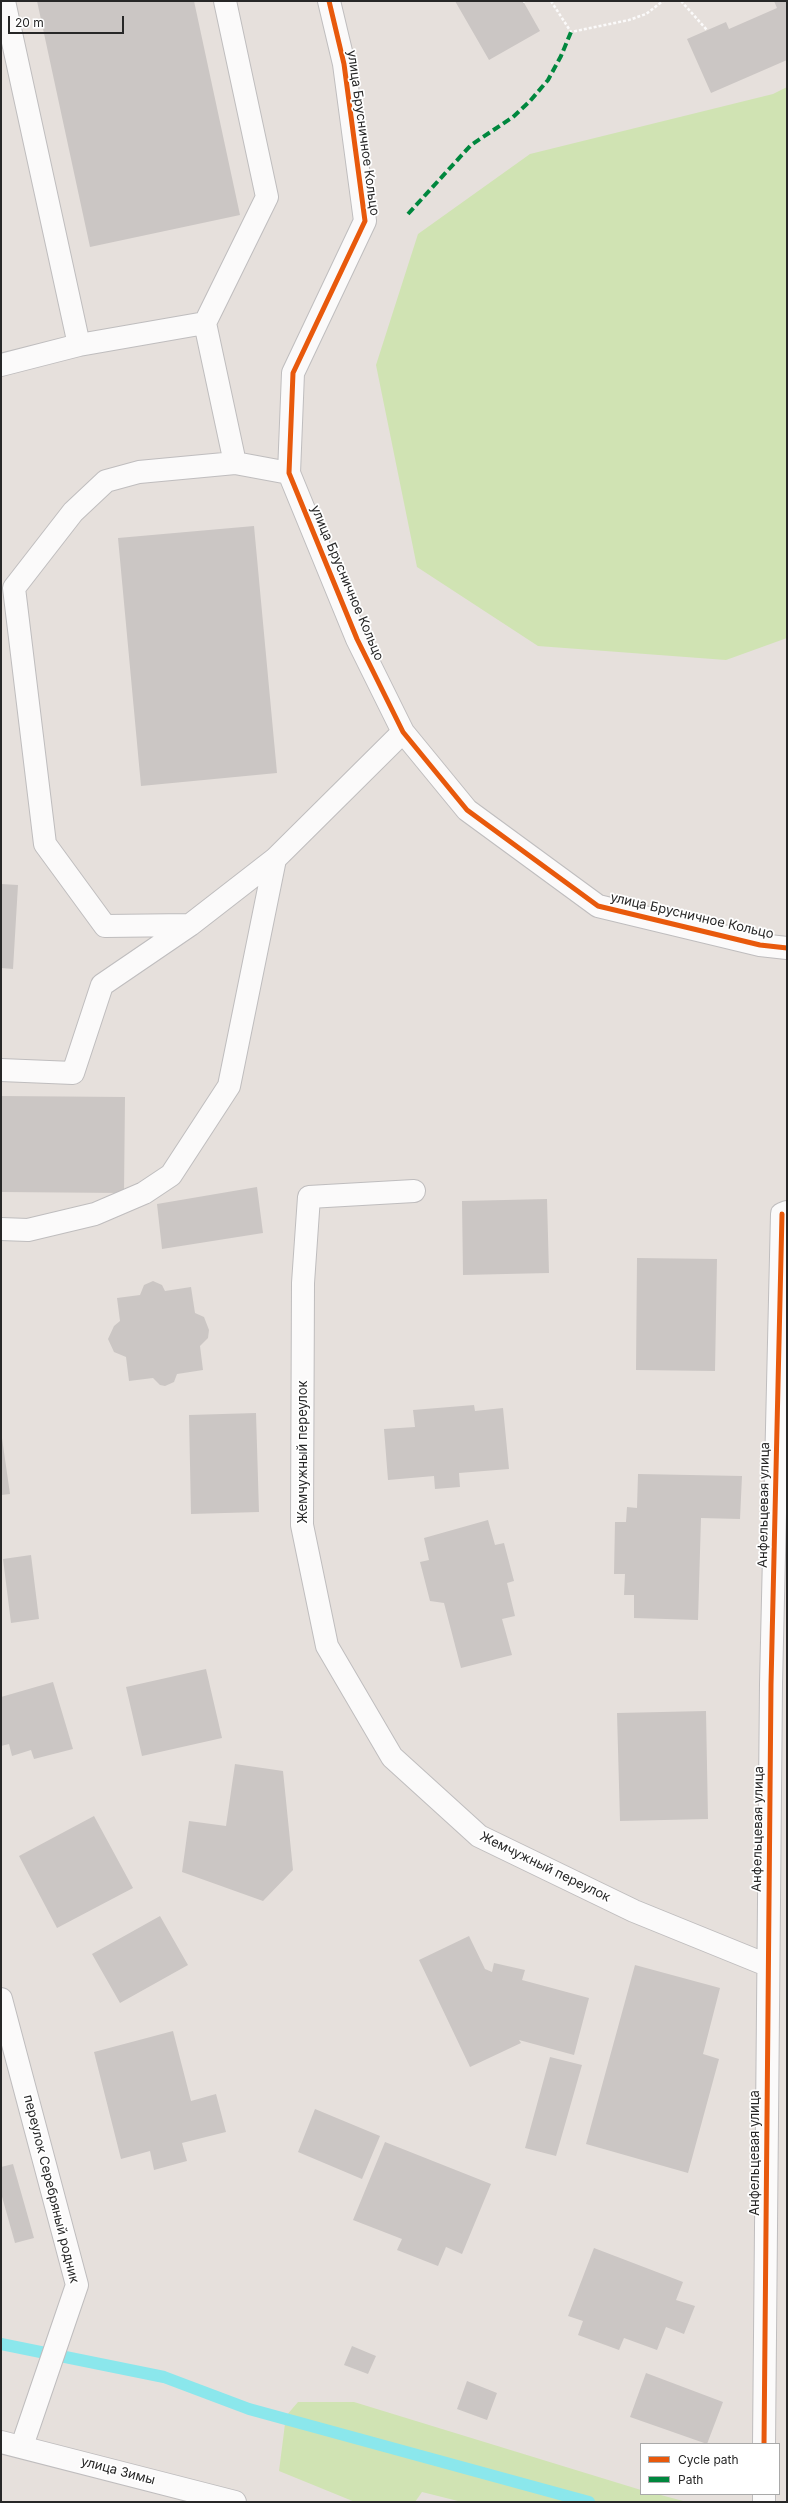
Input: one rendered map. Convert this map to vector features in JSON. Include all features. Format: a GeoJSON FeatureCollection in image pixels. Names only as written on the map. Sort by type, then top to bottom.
{"type":"FeatureCollection","features":[{"type":"Feature","properties":{"kind":"street"},"geometry":{"type":"LineString","coordinates":[[4,1],[79,345]]}},
{"type":"Feature","properties":{"kind":"street"},"geometry":{"type":"LineString","coordinates":[[225,1],[267,197],[205,323],[235,463]]}},
{"type":"Feature","properties":{"kind":"street","name":"улица Брусничное Кольцо"},"geometry":{"type":"LineString","coordinates":[[329,1],[344,64],[365,221],[293,372],[289,473],[357,639],[403,732],[468,810],[598,906],[760,945],[787,948]]}},
{"type":"Feature","properties":{"kind":"street"},"geometry":{"type":"LineString","coordinates":[[1,365],[79,345],[205,323]]}},
{"type":"Feature","properties":{"kind":"street"},"geometry":{"type":"LineString","coordinates":[[190,925],[104,926],[45,844],[14,588],[72,512],[106,481],[139,472],[235,463],[289,473]]}},
{"type":"Feature","properties":{"kind":"street"},"geometry":{"type":"LineString","coordinates":[[1,1070],[73,1072],[102,985],[190,925],[274,859],[403,732]]}},
{"type":"Feature","properties":{"kind":"street"},"geometry":{"type":"LineString","coordinates":[[1,1229],[28,1230],[94,1214],[144,1193],[171,1175],[229,1086],[274,859]]}},
{"type":"Feature","properties":{"kind":"street","name":"Жемчужный переулок"},"geometry":{"type":"LineString","coordinates":[[414,1191],[309,1197],[303,1283],[302,1525],[327,1646],[392,1757],[479,1836],[627,1907],[767,1965]]}},
{"type":"Feature","properties":{"kind":"street","name":"Анфельцевая улица"},"geometry":{"type":"LineString","coordinates":[[764,2443],[767,1965],[784,1213]]}},
{"type":"Feature","properties":{"kind":"street","name":"переулок Серебряный родник"},"geometry":{"type":"LineString","coordinates":[[1,1999],[77,2284],[22,2446]]}},
{"type":"Feature","properties":{"kind":"street","name":"улица Зимы"},"geometry":{"type":"LineString","coordinates":[[1,2442],[22,2446],[235,2502]]}},
{"type":"Feature","properties":{"kind":"path"},"geometry":{"type":"LineString","coordinates":[[551,1],[571,32],[629,20],[646,14],[663,1]]}},
{"type":"Feature","properties":{"kind":"path"},"geometry":{"type":"LineString","coordinates":[[680,1],[707,30]]}},
{"type":"Feature","properties":{"kind":"green space"},"geometry":{"type":"Polygon","coordinates":[[[787,87],[787,638],[726,660],[538,646],[417,567],[376,365],[418,234],[530,154],[773,94],[787,87]]]}},
{"type":"Feature","properties":{"kind":"green space"},"geometry":{"type":"Polygon","coordinates":[[[298,2402],[354,2402],[640,2490],[640,2495],[661,2495],[687,2502],[462,2502],[422,2492],[415,2502],[355,2502],[279,2471],[286,2416],[298,2402]]]}},
{"type":"Feature","properties":{"kind":"building"},"geometry":{"type":"Polygon","coordinates":[[[37,1],[194,1],[240,215],[90,247],[37,1]]]}},
{"type":"Feature","properties":{"kind":"building"},"geometry":{"type":"Polygon","coordinates":[[[455,1],[523,1],[540,31],[489,60],[455,1]]]}},
{"type":"Feature","properties":{"kind":"building"},"geometry":{"type":"Polygon","coordinates":[[[774,1],[787,1],[787,60],[711,93],[687,39],[726,22],[729,29],[777,8],[774,1]]]}},
{"type":"Feature","properties":{"kind":"building"},"geometry":{"type":"Polygon","coordinates":[[[254,526],[277,773],[141,786],[118,538],[254,526]]]}},
{"type":"Feature","properties":{"kind":"building"},"geometry":{"type":"Polygon","coordinates":[[[1,884],[18,885],[13,969],[1,968],[1,884]]]}},
{"type":"Feature","properties":{"kind":"building"},"geometry":{"type":"Polygon","coordinates":[[[1,1096],[125,1097],[124,1193],[1,1192],[1,1096]]]}},
{"type":"Feature","properties":{"kind":"building"},"geometry":{"type":"Polygon","coordinates":[[[257,1187],[263,1233],[162,1249],[157,1204],[257,1187]]]}},
{"type":"Feature","properties":{"kind":"building"},"geometry":{"type":"Polygon","coordinates":[[[547,1199],[549,1273],[463,1275],[462,1201],[547,1199]]]}},
{"type":"Feature","properties":{"kind":"building"},"geometry":{"type":"Polygon","coordinates":[[[637,1258],[717,1259],[715,1371],[636,1370],[637,1258]]]}},
{"type":"Feature","properties":{"kind":"building"},"geometry":{"type":"Polygon","coordinates":[[[153,1281],[162,1285],[165,1291],[191,1287],[195,1313],[204,1317],[209,1330],[208,1338],[200,1346],[203,1370],[177,1374],[174,1382],[165,1386],[160,1385],[153,1378],[129,1381],[126,1357],[114,1352],[108,1339],[114,1326],[120,1321],[117,1298],[140,1295],[144,1285],[153,1281]]]}},
{"type":"Feature","properties":{"kind":"building"},"geometry":{"type":"Polygon","coordinates":[[[474,1405],[475,1411],[503,1408],[509,1469],[459,1473],[460,1487],[435,1489],[434,1476],[388,1480],[384,1429],[415,1427],[413,1410],[474,1405]]]}},
{"type":"Feature","properties":{"kind":"building"},"geometry":{"type":"Polygon","coordinates":[[[256,1413],[259,1512],[191,1514],[189,1415],[256,1413]]]}},
{"type":"Feature","properties":{"kind":"building"},"geometry":{"type":"Polygon","coordinates":[[[1,1431],[10,1494],[1,1495],[1,1431]]]}},
{"type":"Feature","properties":{"kind":"building"},"geometry":{"type":"Polygon","coordinates":[[[638,1474],[742,1476],[740,1519],[701,1518],[698,1620],[634,1618],[634,1595],[624,1595],[625,1574],[614,1574],[615,1522],[626,1522],[627,1507],[637,1508],[638,1474]]]}},
{"type":"Feature","properties":{"kind":"building"},"geometry":{"type":"Polygon","coordinates":[[[488,1520],[495,1545],[504,1543],[514,1581],[507,1583],[515,1616],[502,1619],[512,1655],[461,1668],[444,1603],[430,1601],[420,1562],[429,1560],[424,1538],[488,1520]]]}},
{"type":"Feature","properties":{"kind":"building"},"geometry":{"type":"Polygon","coordinates":[[[31,1555],[39,1619],[11,1623],[3,1559],[31,1555]]]}},
{"type":"Feature","properties":{"kind":"building"},"geometry":{"type":"Polygon","coordinates":[[[206,1669],[222,1738],[142,1756],[126,1687],[206,1669]]]}},
{"type":"Feature","properties":{"kind":"building"},"geometry":{"type":"Polygon","coordinates":[[[53,1682],[73,1749],[34,1759],[31,1750],[12,1756],[9,1744],[1,1746],[1,1697],[53,1682]]]}},
{"type":"Feature","properties":{"kind":"building"},"geometry":{"type":"Polygon","coordinates":[[[706,1711],[708,1819],[620,1821],[617,1713],[706,1711]]]}},
{"type":"Feature","properties":{"kind":"building"},"geometry":{"type":"Polygon","coordinates":[[[235,1764],[283,1771],[293,1870],[263,1901],[182,1872],[189,1821],[226,1826],[235,1764]]]}},
{"type":"Feature","properties":{"kind":"building"},"geometry":{"type":"Polygon","coordinates":[[[94,1816],[133,1888],[57,1928],[19,1856],[94,1816]]]}},
{"type":"Feature","properties":{"kind":"building"},"geometry":{"type":"Polygon","coordinates":[[[160,1916],[188,1965],[120,2003],[92,1954],[160,1916]]]}},
{"type":"Feature","properties":{"kind":"building"},"geometry":{"type":"Polygon","coordinates":[[[469,1936],[485,1969],[492,1972],[494,1963],[525,1970],[522,1980],[589,1998],[574,2055],[519,2040],[521,2043],[470,2067],[419,1960],[469,1936]]]}},
{"type":"Feature","properties":{"kind":"building"},"geometry":{"type":"Polygon","coordinates":[[[635,1965],[720,1988],[703,2054],[719,2059],[688,2173],[586,2144],[635,1965]]]}},
{"type":"Feature","properties":{"kind":"building"},"geometry":{"type":"Polygon","coordinates":[[[173,2031],[191,2101],[216,2094],[226,2132],[182,2143],[187,2161],[154,2170],[150,2151],[121,2159],[94,2052],[173,2031]]]}},
{"type":"Feature","properties":{"kind":"building"},"geometry":{"type":"Polygon","coordinates":[[[550,2057],[582,2065],[556,2156],[525,2148],[550,2057]]]}},
{"type":"Feature","properties":{"kind":"building"},"geometry":{"type":"Polygon","coordinates":[[[315,2109],[380,2136],[362,2179],[298,2152],[315,2109]]]}},
{"type":"Feature","properties":{"kind":"building"},"geometry":{"type":"Polygon","coordinates":[[[385,2142],[491,2184],[462,2254],[446,2247],[438,2266],[397,2250],[402,2239],[353,2220],[385,2142]]]}},
{"type":"Feature","properties":{"kind":"building"},"geometry":{"type":"Polygon","coordinates":[[[13,2164],[34,2238],[15,2243],[1,2193],[1,2167],[13,2164]]]}},
{"type":"Feature","properties":{"kind":"building"},"geometry":{"type":"Polygon","coordinates":[[[594,2248],[683,2282],[676,2300],[695,2306],[684,2334],[666,2327],[657,2350],[624,2338],[619,2350],[578,2335],[583,2321],[568,2316],[594,2248]]]}},
{"type":"Feature","properties":{"kind":"building"},"geometry":{"type":"Polygon","coordinates":[[[352,2346],[376,2356],[368,2374],[344,2365],[352,2346]]]}},
{"type":"Feature","properties":{"kind":"building"},"geometry":{"type":"Polygon","coordinates":[[[646,2373],[723,2402],[707,2443],[630,2417],[646,2373]]]}},
{"type":"Feature","properties":{"kind":"building"},"geometry":{"type":"Polygon","coordinates":[[[467,2381],[497,2393],[487,2420],[457,2409],[467,2381]]]}},
{"type":"Feature","properties":{"kind":"waterway"},"geometry":{"type":"LineString","coordinates":[[1,2344],[164,2377],[249,2409],[589,2502]]}},
{"type":"Feature","properties":{"kind":"marked path"},"geometry":{"type":"LineString","coordinates":[[408,214],[471,145],[513,117],[530,101],[548,80],[561,56],[571,32]]}},
{"type":"Feature","properties":{"kind":"cycle path"},"geometry":{"type":"LineString","coordinates":[[329,1],[344,64],[365,221],[293,373],[289,473],[357,639],[403,732],[467,810],[598,906],[760,945],[787,948]]}},
{"type":"Feature","properties":{"kind":"cycle path"},"geometry":{"type":"LineString","coordinates":[[764,2443],[771,1684],[782,1214]]}}]}
